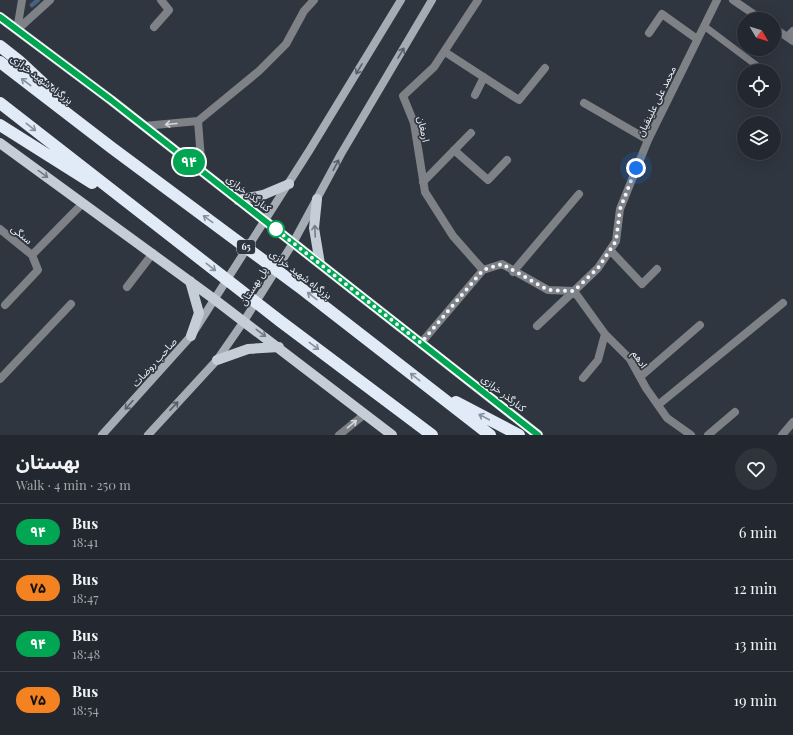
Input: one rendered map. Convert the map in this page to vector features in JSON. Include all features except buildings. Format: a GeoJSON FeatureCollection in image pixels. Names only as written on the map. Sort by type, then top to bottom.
{"type":"FeatureCollection","features":[{"type":"Feature","properties":{"kind":"highway"},"geometry":{"type":"LineString","coordinates":[[0,46],[19,61],[112,148]]}},
{"type":"Feature","properties":{"kind":"highway","name":"بزرگراه شهید خرازی"},"geometry":{"type":"LineString","coordinates":[[0,62],[112,148],[302,289],[490,435]]}},
{"type":"Feature","properties":{"kind":"highway"},"geometry":{"type":"LineString","coordinates":[[0,103],[149,220],[432,435]]}},
{"type":"Feature","properties":{"kind":"highway"},"geometry":{"type":"LineString","coordinates":[[0,125],[149,220]]}},
{"type":"Feature","properties":{"kind":"highway"},"geometry":{"type":"LineString","coordinates":[[429,388],[519,435]]}},
{"type":"Feature","properties":{"kind":"highway"},"geometry":{"type":"LineString","coordinates":[[408,417],[428,435]]}},
{"type":"Feature","properties":{"kind":"main road"},"geometry":{"type":"LineString","coordinates":[[217,295],[289,184],[401,0]]}},
{"type":"Feature","properties":{"kind":"main road","name":"پل بهستان"},"geometry":{"type":"LineString","coordinates":[[246,316],[293,243],[341,154],[432,0]]}},
{"type":"Feature","properties":{"kind":"main road","name":"کنارگذر خرازی"},"geometry":{"type":"LineString","coordinates":[[0,17],[144,126],[538,435]]}},
{"type":"Feature","properties":{"kind":"main road"},"geometry":{"type":"LineString","coordinates":[[0,143],[153,253],[190,282],[217,295],[246,316],[279,347],[392,435]]}},
{"type":"Feature","properties":{"kind":"main road"},"geometry":{"type":"LineString","coordinates":[[238,200],[263,195],[289,184]]}},
{"type":"Feature","properties":{"kind":"main road"},"geometry":{"type":"LineString","coordinates":[[317,199],[314,228],[320,264]]}},
{"type":"Feature","properties":{"kind":"main road"},"geometry":{"type":"LineString","coordinates":[[190,282],[199,313],[191,336]]}},
{"type":"Feature","properties":{"kind":"main road","name":"صاحب روضات"},"geometry":{"type":"LineString","coordinates":[[102,435],[191,336],[217,295]]}},
{"type":"Feature","properties":{"kind":"main road"},"geometry":{"type":"LineString","coordinates":[[148,435],[217,360],[246,316]]}},
{"type":"Feature","properties":{"kind":"main road"},"geometry":{"type":"LineString","coordinates":[[217,360],[248,349],[279,347]]}},
{"type":"Feature","properties":{"kind":"street"},"geometry":{"type":"LineString","coordinates":[[17,30],[22,0]]}},
{"type":"Feature","properties":{"kind":"street"},"geometry":{"type":"LineString","coordinates":[[17,30],[50,0]]}},
{"type":"Feature","properties":{"kind":"street"},"geometry":{"type":"LineString","coordinates":[[154,27],[169,10],[160,0]]}},
{"type":"Feature","properties":{"kind":"street"},"geometry":{"type":"LineString","coordinates":[[144,126],[198,121],[259,71],[286,44],[304,11],[314,0]]}},
{"type":"Feature","properties":{"kind":"street","name":"ارمغان"},"geometry":{"type":"LineString","coordinates":[[478,0],[434,67],[403,96],[414,122],[425,192],[453,236],[483,270]]}},
{"type":"Feature","properties":{"kind":"street","name":"محمد علی علینقیان"},"geometry":{"type":"LineString","coordinates":[[537,326],[598,268],[616,241],[620,209],[648,140],[717,0]]}},
{"type":"Feature","properties":{"kind":"street"},"geometry":{"type":"LineString","coordinates":[[733,0],[751,12]]}},
{"type":"Feature","properties":{"kind":"street"},"geometry":{"type":"LineString","coordinates":[[649,33],[662,14],[697,39]]}},
{"type":"Feature","properties":{"kind":"street"},"geometry":{"type":"LineString","coordinates":[[781,32],[791,37]]}},
{"type":"Feature","properties":{"kind":"street"},"geometry":{"type":"LineString","coordinates":[[445,52],[519,100],[545,68]]}},
{"type":"Feature","properties":{"kind":"street"},"geometry":{"type":"LineString","coordinates":[[475,95],[484,77]]}},
{"type":"Feature","properties":{"kind":"street"},"geometry":{"type":"LineString","coordinates":[[584,103],[648,140]]}},
{"type":"Feature","properties":{"kind":"street"},"geometry":{"type":"LineString","coordinates":[[198,121],[202,172]]}},
{"type":"Feature","properties":{"kind":"street"},"geometry":{"type":"LineString","coordinates":[[423,182],[471,133]]}},
{"type":"Feature","properties":{"kind":"street"},"geometry":{"type":"LineString","coordinates":[[454,150],[488,180],[507,160]]}},
{"type":"Feature","properties":{"kind":"street"},"geometry":{"type":"LineString","coordinates":[[513,272],[579,194]]}},
{"type":"Feature","properties":{"kind":"street"},"geometry":{"type":"LineString","coordinates":[[5,306],[38,270],[32,255],[82,203]]}},
{"type":"Feature","properties":{"kind":"street","name":"سنگی"},"geometry":{"type":"LineString","coordinates":[[0,229],[32,255]]}},
{"type":"Feature","properties":{"kind":"street"},"geometry":{"type":"LineString","coordinates":[[610,250],[642,284],[657,269]]}},
{"type":"Feature","properties":{"kind":"street"},"geometry":{"type":"LineString","coordinates":[[127,287],[153,253]]}},
{"type":"Feature","properties":{"kind":"street"},"geometry":{"type":"LineString","coordinates":[[421,343],[483,270],[502,264],[513,272],[548,290],[574,291]]}},
{"type":"Feature","properties":{"kind":"street","name":"ادهم"},"geometry":{"type":"LineString","coordinates":[[574,291],[605,334],[630,359],[640,378],[667,418],[690,435]]}},
{"type":"Feature","properties":{"kind":"street"},"geometry":{"type":"LineString","coordinates":[[658,405],[783,303]]}},
{"type":"Feature","properties":{"kind":"street"},"geometry":{"type":"LineString","coordinates":[[0,379],[71,304]]}},
{"type":"Feature","properties":{"kind":"street"},"geometry":{"type":"LineString","coordinates":[[640,378],[700,325]]}},
{"type":"Feature","properties":{"kind":"street"},"geometry":{"type":"LineString","coordinates":[[583,378],[598,360],[605,334]]}},
{"type":"Feature","properties":{"kind":"street"},"geometry":{"type":"LineString","coordinates":[[708,435],[735,412]]}},
{"type":"Feature","properties":{"kind":"street"},"geometry":{"type":"LineString","coordinates":[[339,435],[365,414]]}},
{"type":"Feature","properties":{"kind":"street"},"geometry":{"type":"LineString","coordinates":[[782,435],[793,422]]}},
{"type":"Feature","properties":{"kind":"lane"},"geometry":{"type":"LineString","coordinates":[[704,26],[755,64]]}},
{"type":"Feature","properties":{"kind":"waterway"},"geometry":{"type":"LineString","coordinates":[[32,5],[38,0]]}},
{"type":"Feature","properties":{"kind":"bus line","name":"۹۴"},"geometry":{"type":"LineString","coordinates":[[0,17],[111,100],[538,435]]}},
{"type":"Feature","properties":{"kind":"route"},"geometry":{"type":"LineString","coordinates":[[276,229],[274,228],[421,343],[483,270],[502,264],[513,272],[548,290],[574,291],[598,268],[616,241],[620,209],[636,168]]}}]}
